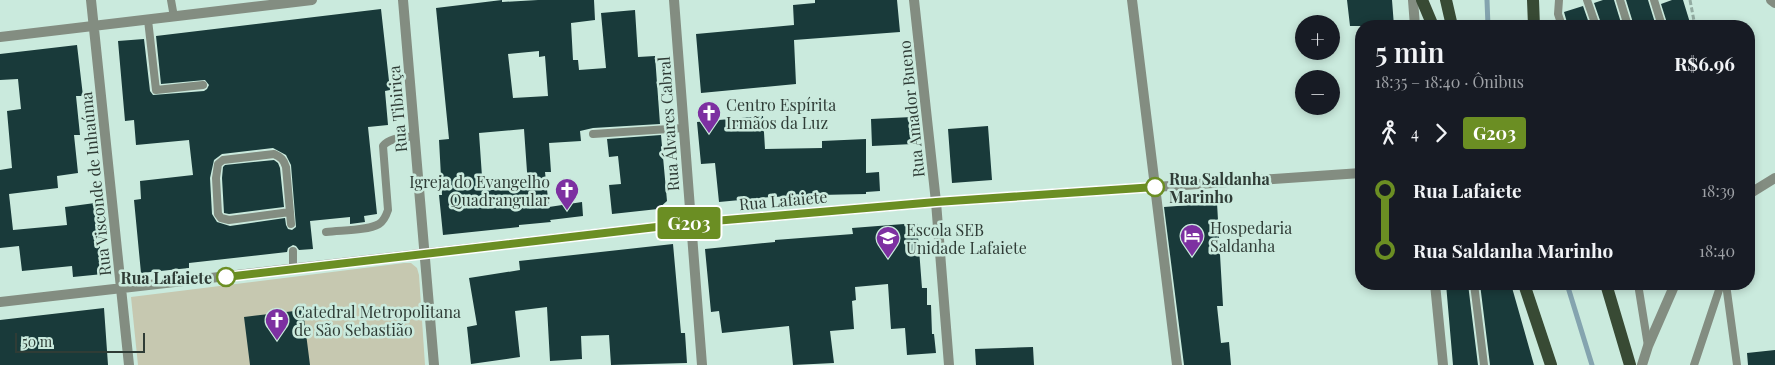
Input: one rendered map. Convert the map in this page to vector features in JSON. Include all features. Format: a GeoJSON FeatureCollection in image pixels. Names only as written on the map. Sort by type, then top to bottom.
{"type":"FeatureCollection","features":[{"type":"Feature","properties":{"kind":"main road"},"geometry":{"type":"LineString","coordinates":[[1422,0],[1430,20]]}},
{"type":"Feature","properties":{"kind":"main road"},"geometry":{"type":"LineString","coordinates":[[1446,0],[1451,20]]}},
{"type":"Feature","properties":{"kind":"main road"},"geometry":{"type":"LineString","coordinates":[[1533,0],[1534,20]]}},
{"type":"Feature","properties":{"kind":"main road"},"geometry":{"type":"LineString","coordinates":[[1526,290],[1550,365]]}},
{"type":"Feature","properties":{"kind":"main road"},"geometry":{"type":"LineString","coordinates":[[1608,290],[1630,365]]}},
{"type":"Feature","properties":{"kind":"street","name":"Rua Visconde de Inhaúma"},"geometry":{"type":"LineString","coordinates":[[91,0],[129,365]]}},
{"type":"Feature","properties":{"kind":"street"},"geometry":{"type":"LineString","coordinates":[[0,37],[312,0]]}},
{"type":"Feature","properties":{"kind":"street","name":"Rua Tibiriça"},"geometry":{"type":"LineString","coordinates":[[403,0],[434,365]]}},
{"type":"Feature","properties":{"kind":"street","name":"Rua Álvares Cabral"},"geometry":{"type":"LineString","coordinates":[[674,0],[702,365]]}},
{"type":"Feature","properties":{"kind":"street","name":"Rua Amador Bueno"},"geometry":{"type":"LineString","coordinates":[[914,0],[936,202],[949,365]]}},
{"type":"Feature","properties":{"kind":"street"},"geometry":{"type":"LineString","coordinates":[[1132,0],[1177,365]]}},
{"type":"Feature","properties":{"kind":"street"},"geometry":{"type":"LineString","coordinates":[[1413,0],[1415,20]]}},
{"type":"Feature","properties":{"kind":"street"},"geometry":{"type":"LineString","coordinates":[[1771,0],[1775,3]]}},
{"type":"Feature","properties":{"kind":"street","name":"Rua Lafaiete"},"geometry":{"type":"LineString","coordinates":[[0,302],[691,223],[936,202],[1355,173]]}},
{"type":"Feature","properties":{"kind":"street"},"geometry":{"type":"LineString","coordinates":[[1755,190],[1775,178]]}},
{"type":"Feature","properties":{"kind":"street"},"geometry":{"type":"LineString","coordinates":[[1436,290],[1443,365]]}},
{"type":"Feature","properties":{"kind":"street"},"geometry":{"type":"LineString","coordinates":[[1642,365],[1648,346],[1672,290]]}},
{"type":"Feature","properties":{"kind":"lane"},"geometry":{"type":"LineString","coordinates":[[171,0],[174,17]]}},
{"type":"Feature","properties":{"kind":"lane"},"geometry":{"type":"LineString","coordinates":[[1559,0],[1558,14],[1560,20]]}},
{"type":"Feature","properties":{"kind":"lane"},"geometry":{"type":"LineString","coordinates":[[1587,0],[1594,20]]}},
{"type":"Feature","properties":{"kind":"lane"},"geometry":{"type":"LineString","coordinates":[[1620,0],[1626,20]]}},
{"type":"Feature","properties":{"kind":"lane"},"geometry":{"type":"LineString","coordinates":[[1654,0],[1660,20]]}},
{"type":"Feature","properties":{"kind":"lane"},"geometry":{"type":"LineString","coordinates":[[148,20],[156,90],[203,85]]}},
{"type":"Feature","properties":{"kind":"lane"},"geometry":{"type":"LineString","coordinates":[[593,134],[684,128]]}},
{"type":"Feature","properties":{"kind":"lane"},"geometry":{"type":"LineString","coordinates":[[326,232],[371,227],[381,223],[386,217],[388,210],[383,146],[391,140],[415,136]]}},
{"type":"Feature","properties":{"kind":"lane"},"geometry":{"type":"LineString","coordinates":[[290,212],[230,220],[221,218],[218,214],[216,178],[218,164],[223,160],[274,154],[284,160],[286,167],[290,212],[291,224]]}},
{"type":"Feature","properties":{"kind":"lane"},"geometry":{"type":"LineString","coordinates":[[293,251],[293,269]]}},
{"type":"Feature","properties":{"kind":"lane"},"geometry":{"type":"LineString","coordinates":[[1475,290],[1484,365]]}},
{"type":"Feature","properties":{"kind":"lane"},"geometry":{"type":"LineString","coordinates":[[1639,290],[1648,346]]}},
{"type":"Feature","properties":{"kind":"lane"},"geometry":{"type":"LineString","coordinates":[[1694,365],[1719,290]]}},
{"type":"Feature","properties":{"kind":"lane"},"geometry":{"type":"LineString","coordinates":[[1727,290],[1737,365]]}},
{"type":"Feature","properties":{"kind":"path"},"geometry":{"type":"LineString","coordinates":[[1690,0],[1694,20]]}},
{"type":"Feature","properties":{"kind":"green space"},"geometry":{"type":"Polygon","coordinates":[[[411,263],[417,268],[419,275],[425,365],[138,365],[131,297],[411,263]]]}},
{"type":"Feature","properties":{"kind":"building"},"geometry":{"type":"Polygon","coordinates":[[[502,0],[502,2],[594,0],[595,20],[571,23],[573,60],[578,60],[579,70],[606,68],[601,13],[635,10],[638,57],[655,56],[660,124],[593,128],[580,131],[581,141],[549,143],[551,172],[545,172],[549,207],[582,202],[583,216],[519,225],[519,227],[443,235],[439,195],[442,195],[439,140],[449,139],[436,8],[502,0]],[[539,51],[508,54],[513,98],[548,96],[545,56],[539,57],[539,51]],[[524,129],[479,133],[483,191],[528,186],[524,129]]]}},
{"type":"Feature","properties":{"kind":"building"},"geometry":{"type":"Polygon","coordinates":[[[815,0],[897,0],[900,32],[794,40],[796,84],[701,93],[696,34],[794,25],[793,5],[815,3],[815,0]]]}},
{"type":"Feature","properties":{"kind":"building"},"geometry":{"type":"Polygon","coordinates":[[[1347,0],[1392,0],[1394,20],[1355,20],[1355,26],[1350,26],[1347,0]]]}},
{"type":"Feature","properties":{"kind":"building"},"geometry":{"type":"Polygon","coordinates":[[[1603,0],[1614,0],[1620,20],[1600,20],[1594,3],[1603,0]]]}},
{"type":"Feature","properties":{"kind":"building"},"geometry":{"type":"Polygon","coordinates":[[[1626,0],[1648,0],[1654,20],[1632,20],[1626,0]]]}},
{"type":"Feature","properties":{"kind":"building"},"geometry":{"type":"Polygon","coordinates":[[[1672,0],[1683,0],[1689,20],[1666,20],[1661,4],[1672,0]]]}},
{"type":"Feature","properties":{"kind":"building"},"geometry":{"type":"Polygon","coordinates":[[[1583,6],[1588,20],[1566,20],[1564,12],[1583,6]]]}},
{"type":"Feature","properties":{"kind":"building"},"geometry":{"type":"Polygon","coordinates":[[[381,9],[390,90],[385,91],[388,125],[368,127],[377,214],[364,216],[365,222],[350,224],[350,217],[310,221],[313,249],[299,250],[293,245],[288,248],[287,252],[189,263],[189,268],[141,273],[134,200],[141,199],[140,181],[193,175],[189,140],[136,145],[134,120],[125,121],[118,41],[144,39],[150,91],[153,95],[204,91],[209,85],[205,80],[161,84],[156,36],[381,9]],[[273,148],[222,154],[214,160],[210,178],[212,214],[217,222],[230,226],[285,218],[288,229],[292,230],[296,227],[291,165],[286,155],[273,148]]]}},
{"type":"Feature","properties":{"kind":"building"},"geometry":{"type":"Polygon","coordinates":[[[77,45],[83,96],[76,96],[80,135],[74,135],[78,173],[57,176],[58,188],[9,194],[13,230],[67,225],[65,207],[95,203],[103,274],[73,277],[72,266],[22,271],[19,246],[0,248],[0,170],[12,168],[7,111],[21,109],[18,79],[0,80],[0,54],[77,45]]]}},
{"type":"Feature","properties":{"kind":"building"},"geometry":{"type":"Polygon","coordinates":[[[763,116],[765,149],[822,148],[822,141],[866,139],[866,173],[879,172],[880,191],[866,192],[866,194],[819,195],[819,198],[803,198],[803,196],[771,197],[719,202],[715,163],[701,164],[697,122],[763,116]]]}},
{"type":"Feature","properties":{"kind":"building"},"geometry":{"type":"Polygon","coordinates":[[[912,117],[913,144],[872,146],[871,119],[912,117]]]}},
{"type":"Feature","properties":{"kind":"building"},"geometry":{"type":"Polygon","coordinates":[[[988,126],[992,180],[952,183],[948,129],[988,126]]]}},
{"type":"Feature","properties":{"kind":"building"},"geometry":{"type":"Polygon","coordinates":[[[661,135],[667,201],[658,209],[612,214],[609,185],[621,184],[618,156],[609,157],[607,139],[661,135]]]}},
{"type":"Feature","properties":{"kind":"building"},"geometry":{"type":"Polygon","coordinates":[[[274,160],[280,168],[284,207],[224,213],[223,167],[225,165],[274,160]]]}},
{"type":"Feature","properties":{"kind":"building","name":"Hospedaria Saldanha"},"geometry":{"type":"Polygon","coordinates":[[[1217,203],[1223,306],[1217,306],[1221,343],[1229,342],[1231,365],[1184,365],[1164,207],[1217,203]]]}},
{"type":"Feature","properties":{"kind":"building"},"geometry":{"type":"Polygon","coordinates":[[[917,223],[922,288],[927,288],[927,305],[931,305],[932,334],[934,334],[936,353],[907,355],[905,328],[891,329],[888,284],[855,287],[856,300],[852,301],[854,329],[830,331],[834,363],[793,365],[789,326],[722,333],[719,311],[711,312],[705,249],[775,242],[775,240],[853,234],[852,228],[917,223]]]}},
{"type":"Feature","properties":{"kind":"building"},"geometry":{"type":"Polygon","coordinates":[[[673,244],[681,333],[685,333],[687,363],[611,365],[609,335],[581,336],[582,359],[550,361],[547,307],[515,311],[520,357],[471,364],[467,327],[477,325],[469,278],[520,270],[519,261],[673,244]]]}},
{"type":"Feature","properties":{"kind":"building"},"geometry":{"type":"Polygon","coordinates":[[[1447,290],[1469,290],[1478,365],[1453,365],[1447,290]]]}},
{"type":"Feature","properties":{"kind":"building"},"geometry":{"type":"Polygon","coordinates":[[[1481,290],[1513,290],[1534,365],[1490,365],[1481,290]]]}},
{"type":"Feature","properties":{"kind":"building"},"geometry":{"type":"Polygon","coordinates":[[[104,308],[108,365],[0,365],[0,320],[104,308]]]}},
{"type":"Feature","properties":{"kind":"building","name":"Catedral Metropolitana de São Sebastião"},"geometry":{"type":"Polygon","coordinates":[[[303,310],[310,365],[250,365],[244,317],[303,310]]]}},
{"type":"Feature","properties":{"kind":"building"},"geometry":{"type":"Polygon","coordinates":[[[1033,347],[1034,365],[976,365],[975,349],[1033,347]]]}},
{"type":"Feature","properties":{"kind":"building"},"geometry":{"type":"Polygon","coordinates":[[[1775,350],[1775,365],[1748,365],[1747,353],[1775,350]]]}},
{"type":"Feature","properties":{"kind":"waterway"},"geometry":{"type":"LineString","coordinates":[[1487,0],[1488,20]]}},
{"type":"Feature","properties":{"kind":"waterway"},"geometry":{"type":"LineString","coordinates":[[1569,290],[1592,365]]}},
{"type":"Feature","properties":{"kind":"bus line","name":"G203"},"geometry":{"type":"LineString","coordinates":[[226,277],[691,223],[936,202],[1155,187]]}},
{"type":"Feature","properties":{"kind":"place","name":"Centro Espírita Irmãos da Luz"},"geometry":{"type":"Point","coordinates":[709,134]}},
{"type":"Feature","properties":{"kind":"place","name":"Rua Saldanha Marinho"},"geometry":{"type":"Point","coordinates":[1155,187]}},
{"type":"Feature","properties":{"kind":"place","name":"Igreja do Evangelho Quadrangular"},"geometry":{"type":"Point","coordinates":[567,211]}},
{"type":"Feature","properties":{"kind":"place","name":"Hospedaria Saldanha"},"geometry":{"type":"Point","coordinates":[1192,257]}},
{"type":"Feature","properties":{"kind":"place","name":"Escola SEB Unidade Lafaiete"},"geometry":{"type":"Point","coordinates":[888,259]}},
{"type":"Feature","properties":{"kind":"place","name":"Rua Lafaiete"},"geometry":{"type":"Point","coordinates":[226,277]}},
{"type":"Feature","properties":{"kind":"place","name":"Catedral Metropolitana de São Sebastião"},"geometry":{"type":"Point","coordinates":[277,341]}}]}
